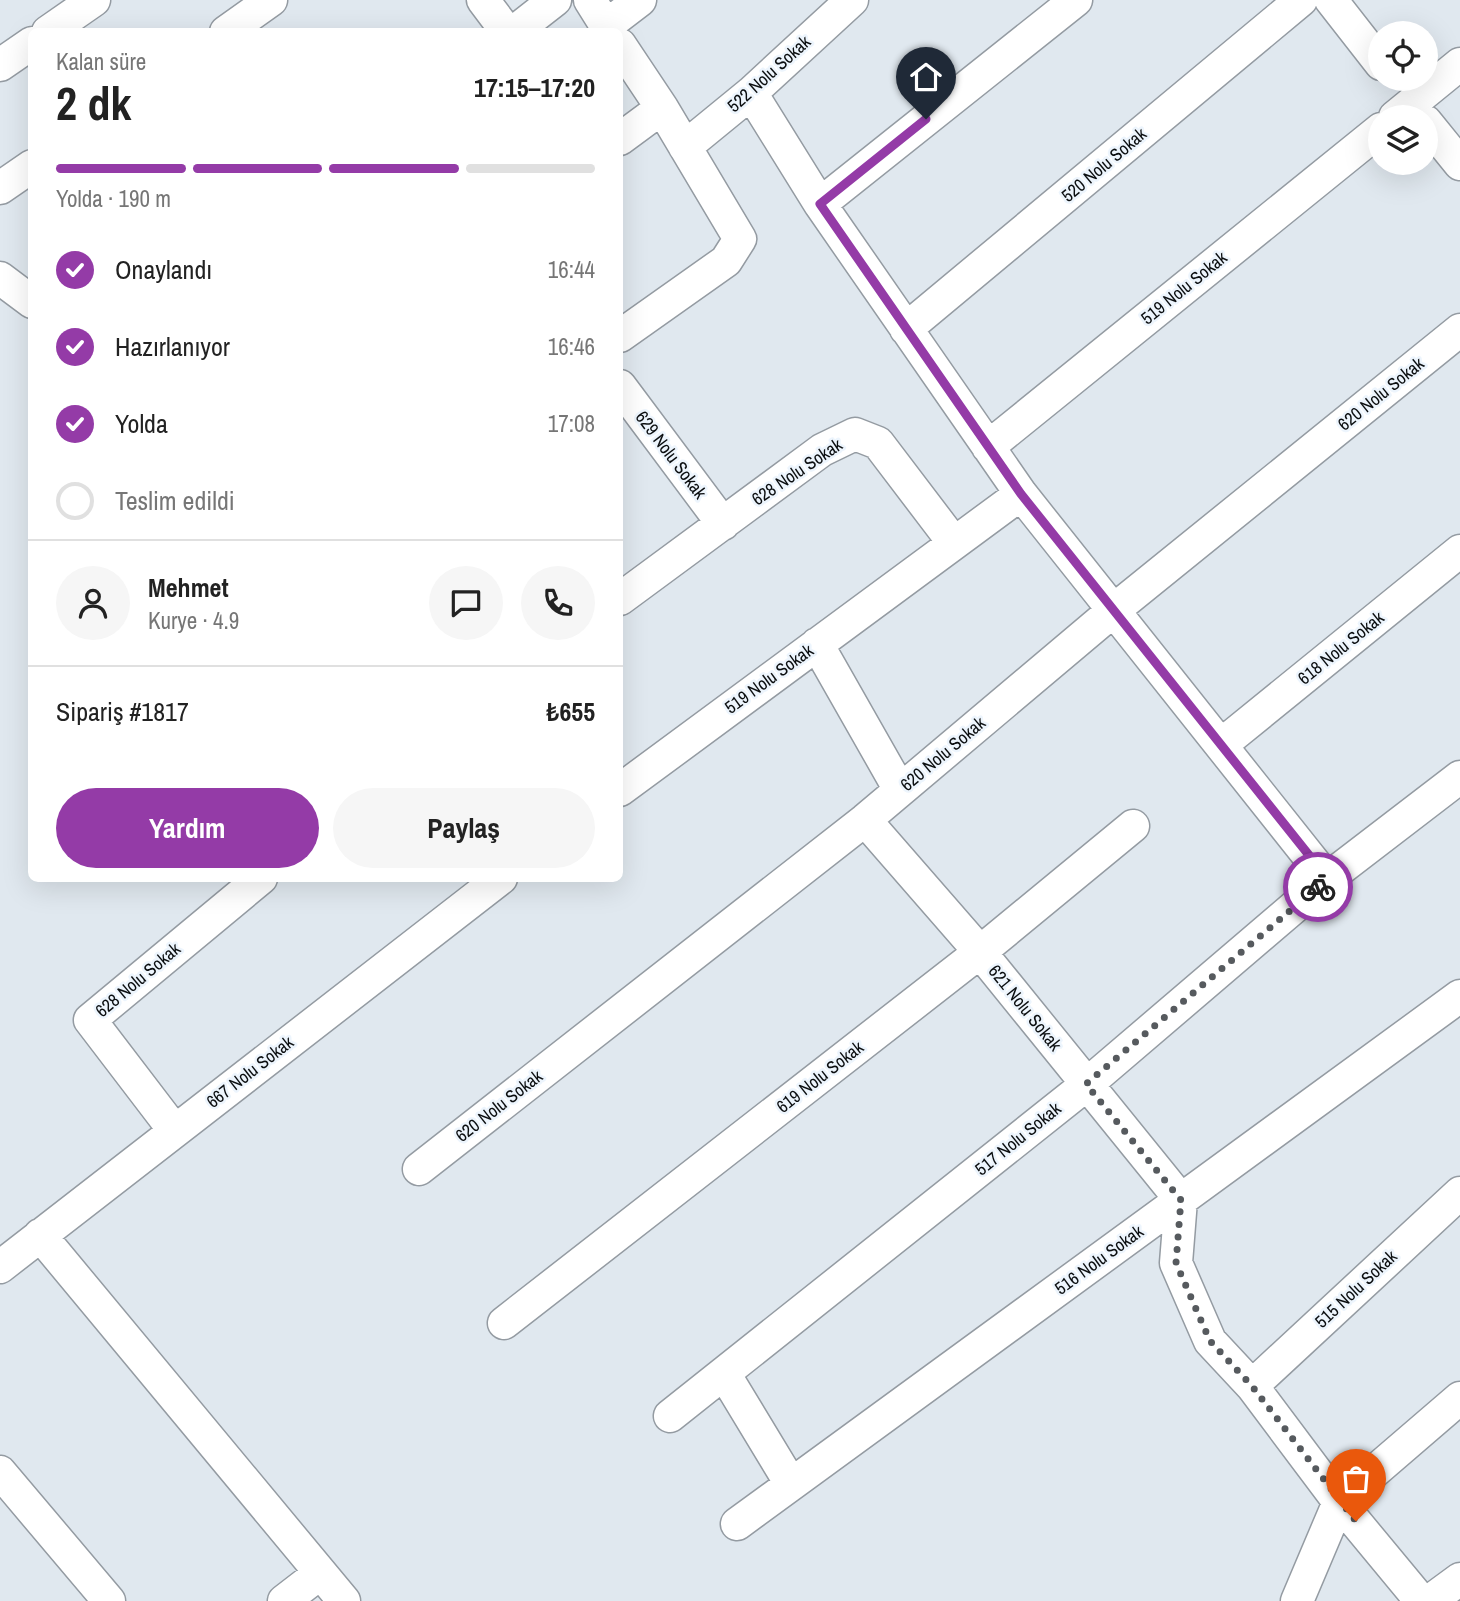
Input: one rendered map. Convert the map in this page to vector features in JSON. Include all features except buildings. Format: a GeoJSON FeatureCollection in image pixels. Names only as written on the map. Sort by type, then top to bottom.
{"type":"FeatureCollection","features":[{"type":"Feature","properties":{"kind":"street"},"geometry":{"type":"LineString","coordinates":[[54,28],[94,0]]}},
{"type":"Feature","properties":{"kind":"street"},"geometry":{"type":"LineString","coordinates":[[232,28],[271,0]]}},
{"type":"Feature","properties":{"kind":"street"},"geometry":{"type":"LineString","coordinates":[[483,0],[504,28]]}},
{"type":"Feature","properties":{"kind":"street"},"geometry":{"type":"LineString","coordinates":[[519,28],[555,0]]}},
{"type":"Feature","properties":{"kind":"street"},"geometry":{"type":"LineString","coordinates":[[607,26],[640,0]]}},
{"type":"Feature","properties":{"kind":"street"},"geometry":{"type":"LineString","coordinates":[[820,204],[1076,0]]}},
{"type":"Feature","properties":{"kind":"street","name":"520 Nolu Sokak"},"geometry":{"type":"LineString","coordinates":[[906,329],[1301,0]]}},
{"type":"Feature","properties":{"kind":"street"},"geometry":{"type":"LineString","coordinates":[[1331,0],[1368,47]]}},
{"type":"Feature","properties":{"kind":"street","name":"522 Nolu Sokak"},"geometry":{"type":"LineString","coordinates":[[685,147],[751,93],[841,3]]}},
{"type":"Feature","properties":{"kind":"street"},"geometry":{"type":"LineString","coordinates":[[0,65],[28,46]]}},
{"type":"Feature","properties":{"kind":"street"},"geometry":{"type":"LineString","coordinates":[[623,50],[662,108],[740,239],[726,261],[623,334]]}},
{"type":"Feature","properties":{"kind":"street"},"geometry":{"type":"LineString","coordinates":[[1423,105],[1460,64]]}},
{"type":"Feature","properties":{"kind":"street"},"geometry":{"type":"LineString","coordinates":[[751,93],[820,204],[1021,494],[1328,879]]}},
{"type":"Feature","properties":{"kind":"street"},"geometry":{"type":"LineString","coordinates":[[623,137],[662,108]]}},
{"type":"Feature","properties":{"kind":"street","name":"519 Nolu Sokak"},"geometry":{"type":"LineString","coordinates":[[988,447],[1368,140]]}},
{"type":"Feature","properties":{"kind":"street"},"geometry":{"type":"LineString","coordinates":[[1438,141],[1460,164]]}},
{"type":"Feature","properties":{"kind":"street"},"geometry":{"type":"LineString","coordinates":[[0,188],[28,169]]}},
{"type":"Feature","properties":{"kind":"street"},"geometry":{"type":"LineString","coordinates":[[0,278],[28,299]]}},
{"type":"Feature","properties":{"kind":"street","name":"620 Nolu Sokak"},"geometry":{"type":"LineString","coordinates":[[419,1169],[865,820],[1114,610],[1460,330]]}},
{"type":"Feature","properties":{"kind":"street","name":"629 Nolu Sokak"},"geometry":{"type":"LineString","coordinates":[[623,390],[723,524]]}},
{"type":"Feature","properties":{"kind":"street","name":"628 Nolu Sokak"},"geometry":{"type":"LineString","coordinates":[[623,597],[822,450],[855,434],[878,443],[954,543]]}},
{"type":"Feature","properties":{"kind":"street","name":"519 Nolu Sokak"},"geometry":{"type":"LineString","coordinates":[[623,788],[1021,494]]}},
{"type":"Feature","properties":{"kind":"street","name":"618 Nolu Sokak"},"geometry":{"type":"LineString","coordinates":[[1221,745],[1460,551]]}},
{"type":"Feature","properties":{"kind":"street"},"geometry":{"type":"LineString","coordinates":[[817,644],[900,790]]}},
{"type":"Feature","properties":{"kind":"street","name":"517 Nolu Sokak"},"geometry":{"type":"LineString","coordinates":[[670,1416],[725,1375],[1086,1084],[1328,879],[1460,777]]}},
{"type":"Feature","properties":{"kind":"street","name":"621 Nolu Sokak"},"geometry":{"type":"LineString","coordinates":[[865,820],[980,952],[1181,1200]]}},
{"type":"Feature","properties":{"kind":"street","name":"619 Nolu Sokak"},"geometry":{"type":"LineString","coordinates":[[504,1323],[980,952],[1133,827]]}},
{"type":"Feature","properties":{"kind":"street","name":"628 Nolu Sokak"},"geometry":{"type":"LineString","coordinates":[[174,1130],[90,1020],[256,882]]}},
{"type":"Feature","properties":{"kind":"street","name":"667 Nolu Sokak"},"geometry":{"type":"LineString","coordinates":[[0,1267],[496,882]]}},
{"type":"Feature","properties":{"kind":"street","name":"516 Nolu Sokak"},"geometry":{"type":"LineString","coordinates":[[737,1524],[1460,996]]}},
{"type":"Feature","properties":{"kind":"street","name":"515 Nolu Sokak"},"geometry":{"type":"LineString","coordinates":[[1252,1386],[1460,1193]]}},
{"type":"Feature","properties":{"kind":"street"},"geometry":{"type":"LineString","coordinates":[[1181,1200],[1176,1263],[1210,1341],[1252,1386],[1339,1502],[1421,1601]]}},
{"type":"Feature","properties":{"kind":"street"},"geometry":{"type":"LineString","coordinates":[[40,1235],[344,1601]]}},
{"type":"Feature","properties":{"kind":"street"},"geometry":{"type":"LineString","coordinates":[[725,1375],[791,1484]]}},
{"type":"Feature","properties":{"kind":"street"},"geometry":{"type":"LineString","coordinates":[[1297,1601],[1339,1502],[1460,1398]]}},
{"type":"Feature","properties":{"kind":"street"},"geometry":{"type":"LineString","coordinates":[[0,1472],[109,1601]]}},
{"type":"Feature","properties":{"kind":"street"},"geometry":{"type":"LineString","coordinates":[[284,1601],[319,1574]]}},
{"type":"Feature","properties":{"kind":"street"},"geometry":{"type":"LineString","coordinates":[[1430,1601],[1460,1579]]}},
{"type":"Feature","properties":{"kind":"way so far"},"geometry":{"type":"LineString","coordinates":[[1318,887],[1086,1084],[1181,1200],[1176,1263],[1210,1341],[1252,1386],[1356,1521]]}},
{"type":"Feature","properties":{"kind":"route"},"geometry":{"type":"LineString","coordinates":[[926,119],[820,204],[1021,494],[1328,879],[1318,887]]}}]}
